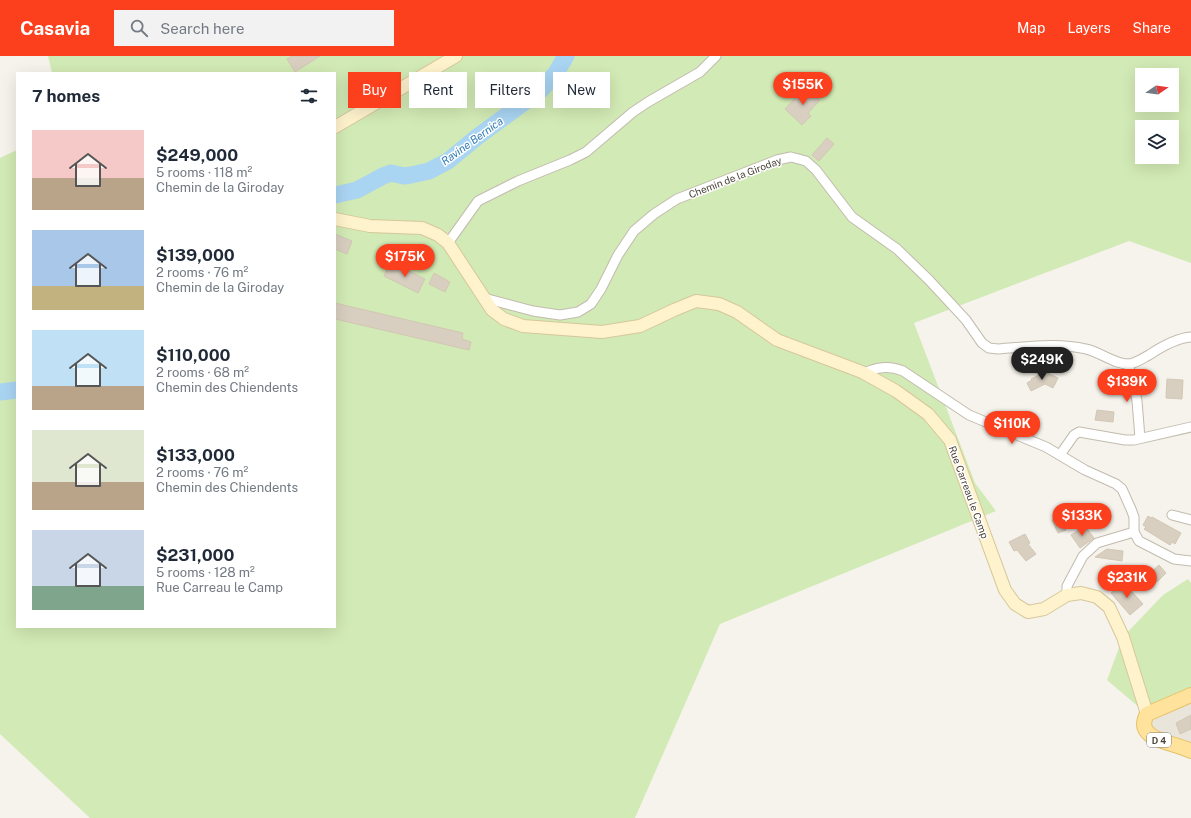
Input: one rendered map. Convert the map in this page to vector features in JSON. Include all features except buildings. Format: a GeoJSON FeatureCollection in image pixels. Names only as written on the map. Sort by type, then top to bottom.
{"type":"FeatureCollection","features":[{"type":"Feature","properties":{"kind":"main road"},"geometry":{"type":"LineString","coordinates":[[336,126],[456,56]]}},
{"type":"Feature","properties":{"kind":"main road","name":"Rue Carreau le Camp"},"geometry":{"type":"LineString","coordinates":[[336,219],[370,226],[422,228],[438,235],[448,243],[492,310],[504,319],[523,326],[602,332],[640,326],[696,301],[719,304],[737,312],[777,340],[868,375],[896,391],[928,414],[950,440],[1006,590],[1015,604],[1028,612],[1044,609],[1067,595],[1081,593],[1097,597],[1109,607],[1124,637],[1147,714]]}},
{"type":"Feature","properties":{"kind":"main road"},"geometry":{"type":"LineString","coordinates":[[1147,714],[1191,695]]}},
{"type":"Feature","properties":{"kind":"main road","name":"D 4"},"geometry":{"type":"LineString","coordinates":[[1147,714],[1144,721],[1146,731],[1154,738],[1191,751]]}},
{"type":"Feature","properties":{"kind":"street"},"geometry":{"type":"LineString","coordinates":[[448,243],[478,201],[518,181],[586,152],[633,112],[700,72],[716,56]]}},
{"type":"Feature","properties":{"kind":"street","name":"Chemin de la Giroday"},"geometry":{"type":"LineString","coordinates":[[484,298],[533,311],[560,315],[578,312],[591,304],[602,289],[618,256],[634,231],[654,214],[677,199],[777,160],[791,157],[806,161],[816,170],[852,217],[897,249],[929,280],[966,320],[982,343],[989,348],[998,350],[1060,345],[1087,349],[1121,363],[1128,364]]}},
{"type":"Feature","properties":{"kind":"street"},"geometry":{"type":"LineString","coordinates":[[1140,438],[1137,401],[1128,364],[1134,363],[1160,348],[1191,337]]}},
{"type":"Feature","properties":{"kind":"street"},"geometry":{"type":"LineString","coordinates":[[868,375],[869,371],[883,367],[893,367],[903,371],[969,415],[1040,445],[1060,455],[1071,463],[1116,484],[1122,489],[1134,518],[1134,532],[1139,541],[1174,559],[1191,561]]}},
{"type":"Feature","properties":{"kind":"street"},"geometry":{"type":"LineString","coordinates":[[1060,455],[1074,435],[1079,432],[1125,440],[1191,427]]}},
{"type":"Feature","properties":{"kind":"street"},"geometry":{"type":"LineString","coordinates":[[1172,515],[1191,520]]}},
{"type":"Feature","properties":{"kind":"street"},"geometry":{"type":"LineString","coordinates":[[1067,595],[1067,586],[1075,568],[1083,556],[1097,543],[1134,532]]}},
{"type":"Feature","properties":{"kind":"shaded area"},"geometry":{"type":"Polygon","coordinates":[[[1191,695],[1191,751],[1154,738],[1147,714],[1191,695]]]}},
{"type":"Feature","properties":{"kind":"green space"},"geometry":{"type":"Polygon","coordinates":[[[48,56],[1191,56],[1191,263],[1129,241],[914,323],[975,483],[996,511],[720,624],[635,818],[90,818],[0,734],[0,158],[16,150],[16,628],[336,628],[336,72],[52,72],[48,56]]]}},
{"type":"Feature","properties":{"kind":"green space"},"geometry":{"type":"Polygon","coordinates":[[[1188,579],[1191,583],[1191,695],[1147,714],[1107,680],[1123,637],[1163,595],[1188,579]]]}},
{"type":"Feature","properties":{"kind":"waterway","name":"Ravine Bernica"},"geometry":{"type":"LineString","coordinates":[[336,195],[357,190],[391,173],[404,176],[411,175],[429,171],[448,161],[477,137],[541,90],[556,73],[566,56]]}},
{"type":"Feature","properties":{"kind":"waterway","name":"Ravine Bernica"},"geometry":{"type":"LineString","coordinates":[[0,392],[16,390]]}}]}
